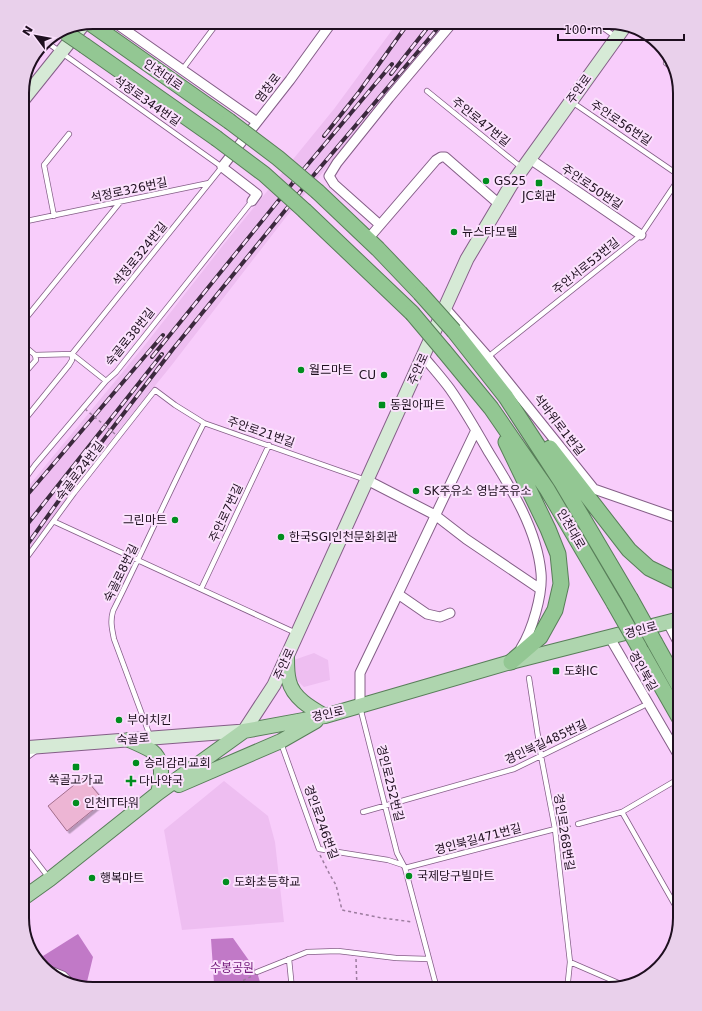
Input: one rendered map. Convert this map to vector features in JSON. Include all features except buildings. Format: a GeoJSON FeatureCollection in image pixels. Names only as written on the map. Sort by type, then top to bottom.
{"type":"FeatureCollection","features":[{"type":"Feature","properties":{"kind":"highway","name":"인천대로"},"geometry":{"type":"LineString","coordinates":[[98,29],[229,121],[278,158],[318,192],[368,239],[420,292],[454,331],[506,397],[562,483],[630,598],[673,675]]}},
{"type":"Feature","properties":{"kind":"highway","name":"인천대로"},"geometry":{"type":"LineString","coordinates":[[69,34],[216,138],[264,174],[412,313],[491,408],[547,488],[673,706]]}},
{"type":"Feature","properties":{"kind":"highway"},"geometry":{"type":"LineString","coordinates":[[506,397],[545,442],[629,550],[649,568],[673,580]]}},
{"type":"Feature","properties":{"kind":"highway"},"geometry":{"type":"LineString","coordinates":[[491,408],[514,460],[548,529],[558,554],[561,584],[555,610],[540,637],[511,662]]}},
{"type":"Feature","properties":{"kind":"main road","name":"주안로"},"geometry":{"type":"LineString","coordinates":[[244,731],[274,685],[287,658],[467,259],[499,204],[526,164],[622,30]]}},
{"type":"Feature","properties":{"kind":"main road"},"geometry":{"type":"LineString","coordinates":[[29,92],[78,31]]}},
{"type":"Feature","properties":{"kind":"main road","name":"경인로"},"geometry":{"type":"LineString","coordinates":[[29,894],[158,793],[244,731],[325,716],[511,662],[673,621]]}},
{"type":"Feature","properties":{"kind":"main road"},"geometry":{"type":"LineString","coordinates":[[158,793],[214,771],[281,741],[325,716],[306,704],[295,692],[289,682],[287,658]]}},
{"type":"Feature","properties":{"kind":"main road","name":"숙골로"},"geometry":{"type":"LineString","coordinates":[[29,748],[244,731]]}},
{"type":"Feature","properties":{"kind":"main road"},"geometry":{"type":"LineString","coordinates":[[129,740],[153,752],[159,762],[162,776],[158,793]]}},
{"type":"Feature","properties":{"kind":"street"},"geometry":{"type":"LineString","coordinates":[[124,29],[257,122]]}},
{"type":"Feature","properties":{"kind":"street","name":"염창로"},"geometry":{"type":"LineString","coordinates":[[222,167],[327,29]]}},
{"type":"Feature","properties":{"kind":"street"},"geometry":{"type":"LineString","coordinates":[[380,225],[334,184],[329,176],[337,163],[447,29]]}},
{"type":"Feature","properties":{"kind":"street"},"geometry":{"type":"LineString","coordinates":[[368,239],[436,160],[441,157],[445,157],[499,204]]}},
{"type":"Feature","properties":{"kind":"street","name":"주안로50번길"},"geometry":{"type":"LineString","coordinates":[[526,164],[641,235]]}},
{"type":"Feature","properties":{"kind":"street"},"geometry":{"type":"LineString","coordinates":[[222,167],[257,194],[252,201]]}},
{"type":"Feature","properties":{"kind":"street","name":"석바위로1번길"},"geometry":{"type":"LineString","coordinates":[[445,308],[488,357],[594,489],[673,517]]}},
{"type":"Feature","properties":{"kind":"street"},"geometry":{"type":"LineString","coordinates":[[423,356],[450,389],[503,474],[534,538],[542,574],[538,603],[526,641],[511,662]]}},
{"type":"Feature","properties":{"kind":"street"},"geometry":{"type":"LineString","coordinates":[[360,706],[360,673],[476,430]]}},
{"type":"Feature","properties":{"kind":"street"},"geometry":{"type":"LineString","coordinates":[[367,480],[435,515],[466,539],[540,589]]}},
{"type":"Feature","properties":{"kind":"street"},"geometry":{"type":"LineString","coordinates":[[398,594],[427,614],[440,617],[450,613]]}},
{"type":"Feature","properties":{"kind":"street","name":"경인북길"},"geometry":{"type":"LineString","coordinates":[[610,638],[673,746]]}},
{"type":"Feature","properties":{"kind":"lane"},"geometry":{"type":"LineString","coordinates":[[182,70],[213,29]]}},
{"type":"Feature","properties":{"kind":"lane"},"geometry":{"type":"LineString","coordinates":[[605,29],[616,37]]}},
{"type":"Feature","properties":{"kind":"lane","name":"석정로344번길"},"geometry":{"type":"LineString","coordinates":[[56,49],[222,167]]}},
{"type":"Feature","properties":{"kind":"lane","name":"주안로47번길"},"geometry":{"type":"LineString","coordinates":[[427,91],[526,164]]}},
{"type":"Feature","properties":{"kind":"lane","name":"주안로56번길"},"geometry":{"type":"LineString","coordinates":[[570,102],[673,171]]}},
{"type":"Feature","properties":{"kind":"lane"},"geometry":{"type":"LineString","coordinates":[[54,216],[44,165],[69,134]]}},
{"type":"Feature","properties":{"kind":"lane","name":"석정로324번길"},"geometry":{"type":"LineString","coordinates":[[29,414],[69,365],[72,360],[72,354],[222,167]]}},
{"type":"Feature","properties":{"kind":"lane","name":"석정로326번길"},"geometry":{"type":"LineString","coordinates":[[29,221],[210,183]]}},
{"type":"Feature","properties":{"kind":"lane","name":"주안서로53번길"},"geometry":{"type":"LineString","coordinates":[[488,357],[641,235],[673,187]]}},
{"type":"Feature","properties":{"kind":"lane","name":"숙골로38번길"},"geometry":{"type":"LineString","coordinates":[[29,473],[106,381],[116,372],[252,201]]}},
{"type":"Feature","properties":{"kind":"lane"},"geometry":{"type":"LineString","coordinates":[[29,314],[121,202]]}},
{"type":"Feature","properties":{"kind":"lane"},"geometry":{"type":"LineString","coordinates":[[29,350],[35,355],[72,354],[106,381]]}},
{"type":"Feature","properties":{"kind":"lane"},"geometry":{"type":"LineString","coordinates":[[29,368],[36,360],[35,355]]}},
{"type":"Feature","properties":{"kind":"lane","name":"주안로21번길"},"geometry":{"type":"LineString","coordinates":[[155,390],[175,405],[204,423],[367,480]]}},
{"type":"Feature","properties":{"kind":"lane","name":"숙골로24번길"},"geometry":{"type":"LineString","coordinates":[[29,555],[55,522],[74,493],[155,390]]}},
{"type":"Feature","properties":{"kind":"lane","name":"숙골로8번길"},"geometry":{"type":"LineString","coordinates":[[151,738],[111,627],[111,618],[113,611],[204,423]]}},
{"type":"Feature","properties":{"kind":"lane","name":"주안로7번길"},"geometry":{"type":"LineString","coordinates":[[201,589],[269,445]]}},
{"type":"Feature","properties":{"kind":"lane"},"geometry":{"type":"LineString","coordinates":[[55,522],[298,634]]}},
{"type":"Feature","properties":{"kind":"lane","name":"경인로268번길"},"geometry":{"type":"LineString","coordinates":[[529,678],[541,756],[555,829],[570,962],[568,982]]}},
{"type":"Feature","properties":{"kind":"lane","name":"경인로252번길"},"geometry":{"type":"LineString","coordinates":[[360,706],[397,853],[404,866],[435,982]]}},
{"type":"Feature","properties":{"kind":"lane","name":"경인북길485번길"},"geometry":{"type":"LineString","coordinates":[[363,812],[514,769],[643,706]]}},
{"type":"Feature","properties":{"kind":"lane","name":"경인로246번길"},"geometry":{"type":"LineString","coordinates":[[281,741],[319,849]]}},
{"type":"Feature","properties":{"kind":"lane"},"geometry":{"type":"LineString","coordinates":[[29,756],[41,747]]}},
{"type":"Feature","properties":{"kind":"lane"},"geometry":{"type":"LineString","coordinates":[[578,824],[622,812],[673,782]]}},
{"type":"Feature","properties":{"kind":"lane"},"geometry":{"type":"LineString","coordinates":[[622,812],[673,902]]}},
{"type":"Feature","properties":{"kind":"lane","name":"경인북길471번길"},"geometry":{"type":"LineString","coordinates":[[404,866],[555,829]]}},
{"type":"Feature","properties":{"kind":"lane"},"geometry":{"type":"LineString","coordinates":[[319,849],[388,860],[404,866]]}},
{"type":"Feature","properties":{"kind":"lane"},"geometry":{"type":"LineString","coordinates":[[29,852],[50,879]]}},
{"type":"Feature","properties":{"kind":"lane"},"geometry":{"type":"LineString","coordinates":[[258,972],[307,952],[338,951],[428,960]]}},
{"type":"Feature","properties":{"kind":"lane"},"geometry":{"type":"LineString","coordinates":[[290,959],[292,982]]}},
{"type":"Feature","properties":{"kind":"lane"},"geometry":{"type":"LineString","coordinates":[[570,962],[615,981]]}},
{"type":"Feature","properties":{"kind":"path"},"geometry":{"type":"LineString","coordinates":[[85,409],[115,434]]}},
{"type":"Feature","properties":{"kind":"path"},"geometry":{"type":"LineString","coordinates":[[555,829],[578,824]]}},
{"type":"Feature","properties":{"kind":"path","name":"경인로246번길"},"geometry":{"type":"LineString","coordinates":[[319,849],[320,855],[336,885],[342,910],[419,924]]}},
{"type":"Feature","properties":{"kind":"path"},"geometry":{"type":"LineString","coordinates":[[356,953],[357,982]]}},
{"type":"Feature","properties":{"kind":"path"},"geometry":{"type":"LineString","coordinates":[[240,982],[258,972]]}},
{"type":"Feature","properties":{"kind":"shaded area"},"geometry":{"type":"Polygon","coordinates":[[[393,29],[443,29],[411,65],[286,217],[171,366],[115,435],[29,551],[29,486],[145,345],[224,244],[334,109],[393,29]]]}},
{"type":"Feature","properties":{"kind":"shaded area"},"geometry":{"type":"Polygon","coordinates":[[[314,653],[328,660],[330,680],[304,687],[291,675],[291,661],[314,653]]]}},
{"type":"Feature","properties":{"kind":"shaded area","name":"도화초등학교"},"geometry":{"type":"Polygon","coordinates":[[[224,781],[268,816],[275,842],[284,922],[182,930],[164,830],[224,781]]]}},
{"type":"Feature","properties":{"kind":"green space"},"geometry":{"type":"Polygon","coordinates":[[[78,934],[93,957],[87,982],[73,979],[54,969],[40,954],[43,956],[78,934]]]}},
{"type":"Feature","properties":{"kind":"green space","name":"수봉공원"},"geometry":{"type":"Polygon","coordinates":[[[233,938],[257,972],[260,982],[214,982],[211,939],[233,938]]]}},
{"type":"Feature","properties":{"kind":"railway"},"geometry":{"type":"LineString","coordinates":[[324,136],[359,92],[404,29]]}},
{"type":"Feature","properties":{"kind":"railway"},"geometry":{"type":"LineString","coordinates":[[391,74],[426,29]]}},
{"type":"Feature","properties":{"kind":"railway"},"geometry":{"type":"LineString","coordinates":[[29,542],[85,464],[173,349],[313,176],[437,29]]}},
{"type":"Feature","properties":{"kind":"railway"},"geometry":{"type":"LineString","coordinates":[[152,357],[304,169],[392,64]]}},
{"type":"Feature","properties":{"kind":"railway"},"geometry":{"type":"LineString","coordinates":[[29,493],[163,335]]}},
{"type":"Feature","properties":{"kind":"railway"},"geometry":{"type":"LineString","coordinates":[[29,522],[162,354]]}},
{"type":"Feature","properties":{"kind":"place","name":"GS25"},"geometry":{"type":"Point","coordinates":[486,181]}},
{"type":"Feature","properties":{"kind":"place","name":"JC회관"},"geometry":{"type":"Point","coordinates":[539,183]}},
{"type":"Feature","properties":{"kind":"place","name":"뉴스타모텔"},"geometry":{"type":"Point","coordinates":[454,232]}},
{"type":"Feature","properties":{"kind":"place","name":"월드마트"},"geometry":{"type":"Point","coordinates":[301,370]}},
{"type":"Feature","properties":{"kind":"place","name":"CU"},"geometry":{"type":"Point","coordinates":[384,375]}},
{"type":"Feature","properties":{"kind":"place","name":"동원아파트"},"geometry":{"type":"Point","coordinates":[382,405]}},
{"type":"Feature","properties":{"kind":"place","name":"SK주유소 영남주유소"},"geometry":{"type":"Point","coordinates":[416,491]}},
{"type":"Feature","properties":{"kind":"place","name":"그린마트"},"geometry":{"type":"Point","coordinates":[175,520]}},
{"type":"Feature","properties":{"kind":"place","name":"한국SGI인천문화회관"},"geometry":{"type":"Point","coordinates":[281,537]}},
{"type":"Feature","properties":{"kind":"place","name":"도화IC"},"geometry":{"type":"Point","coordinates":[556,671]}},
{"type":"Feature","properties":{"kind":"place","name":"부어치킨"},"geometry":{"type":"Point","coordinates":[119,720]}},
{"type":"Feature","properties":{"kind":"place","name":"승리감리교회"},"geometry":{"type":"Point","coordinates":[136,763]}},
{"type":"Feature","properties":{"kind":"place","name":"쑥골고가교"},"geometry":{"type":"Point","coordinates":[76,767]}},
{"type":"Feature","properties":{"kind":"place","name":"다나약국"},"geometry":{"type":"Point","coordinates":[131,781]}},
{"type":"Feature","properties":{"kind":"place","name":"인천IT타워"},"geometry":{"type":"Point","coordinates":[76,803]}},
{"type":"Feature","properties":{"kind":"place","name":"국제당구빌마트"},"geometry":{"type":"Point","coordinates":[409,876]}},
{"type":"Feature","properties":{"kind":"place","name":"행복마트"},"geometry":{"type":"Point","coordinates":[92,878]}},
{"type":"Feature","properties":{"kind":"place","name":"도화초등학교"},"geometry":{"type":"Point","coordinates":[226,882]}}]}
